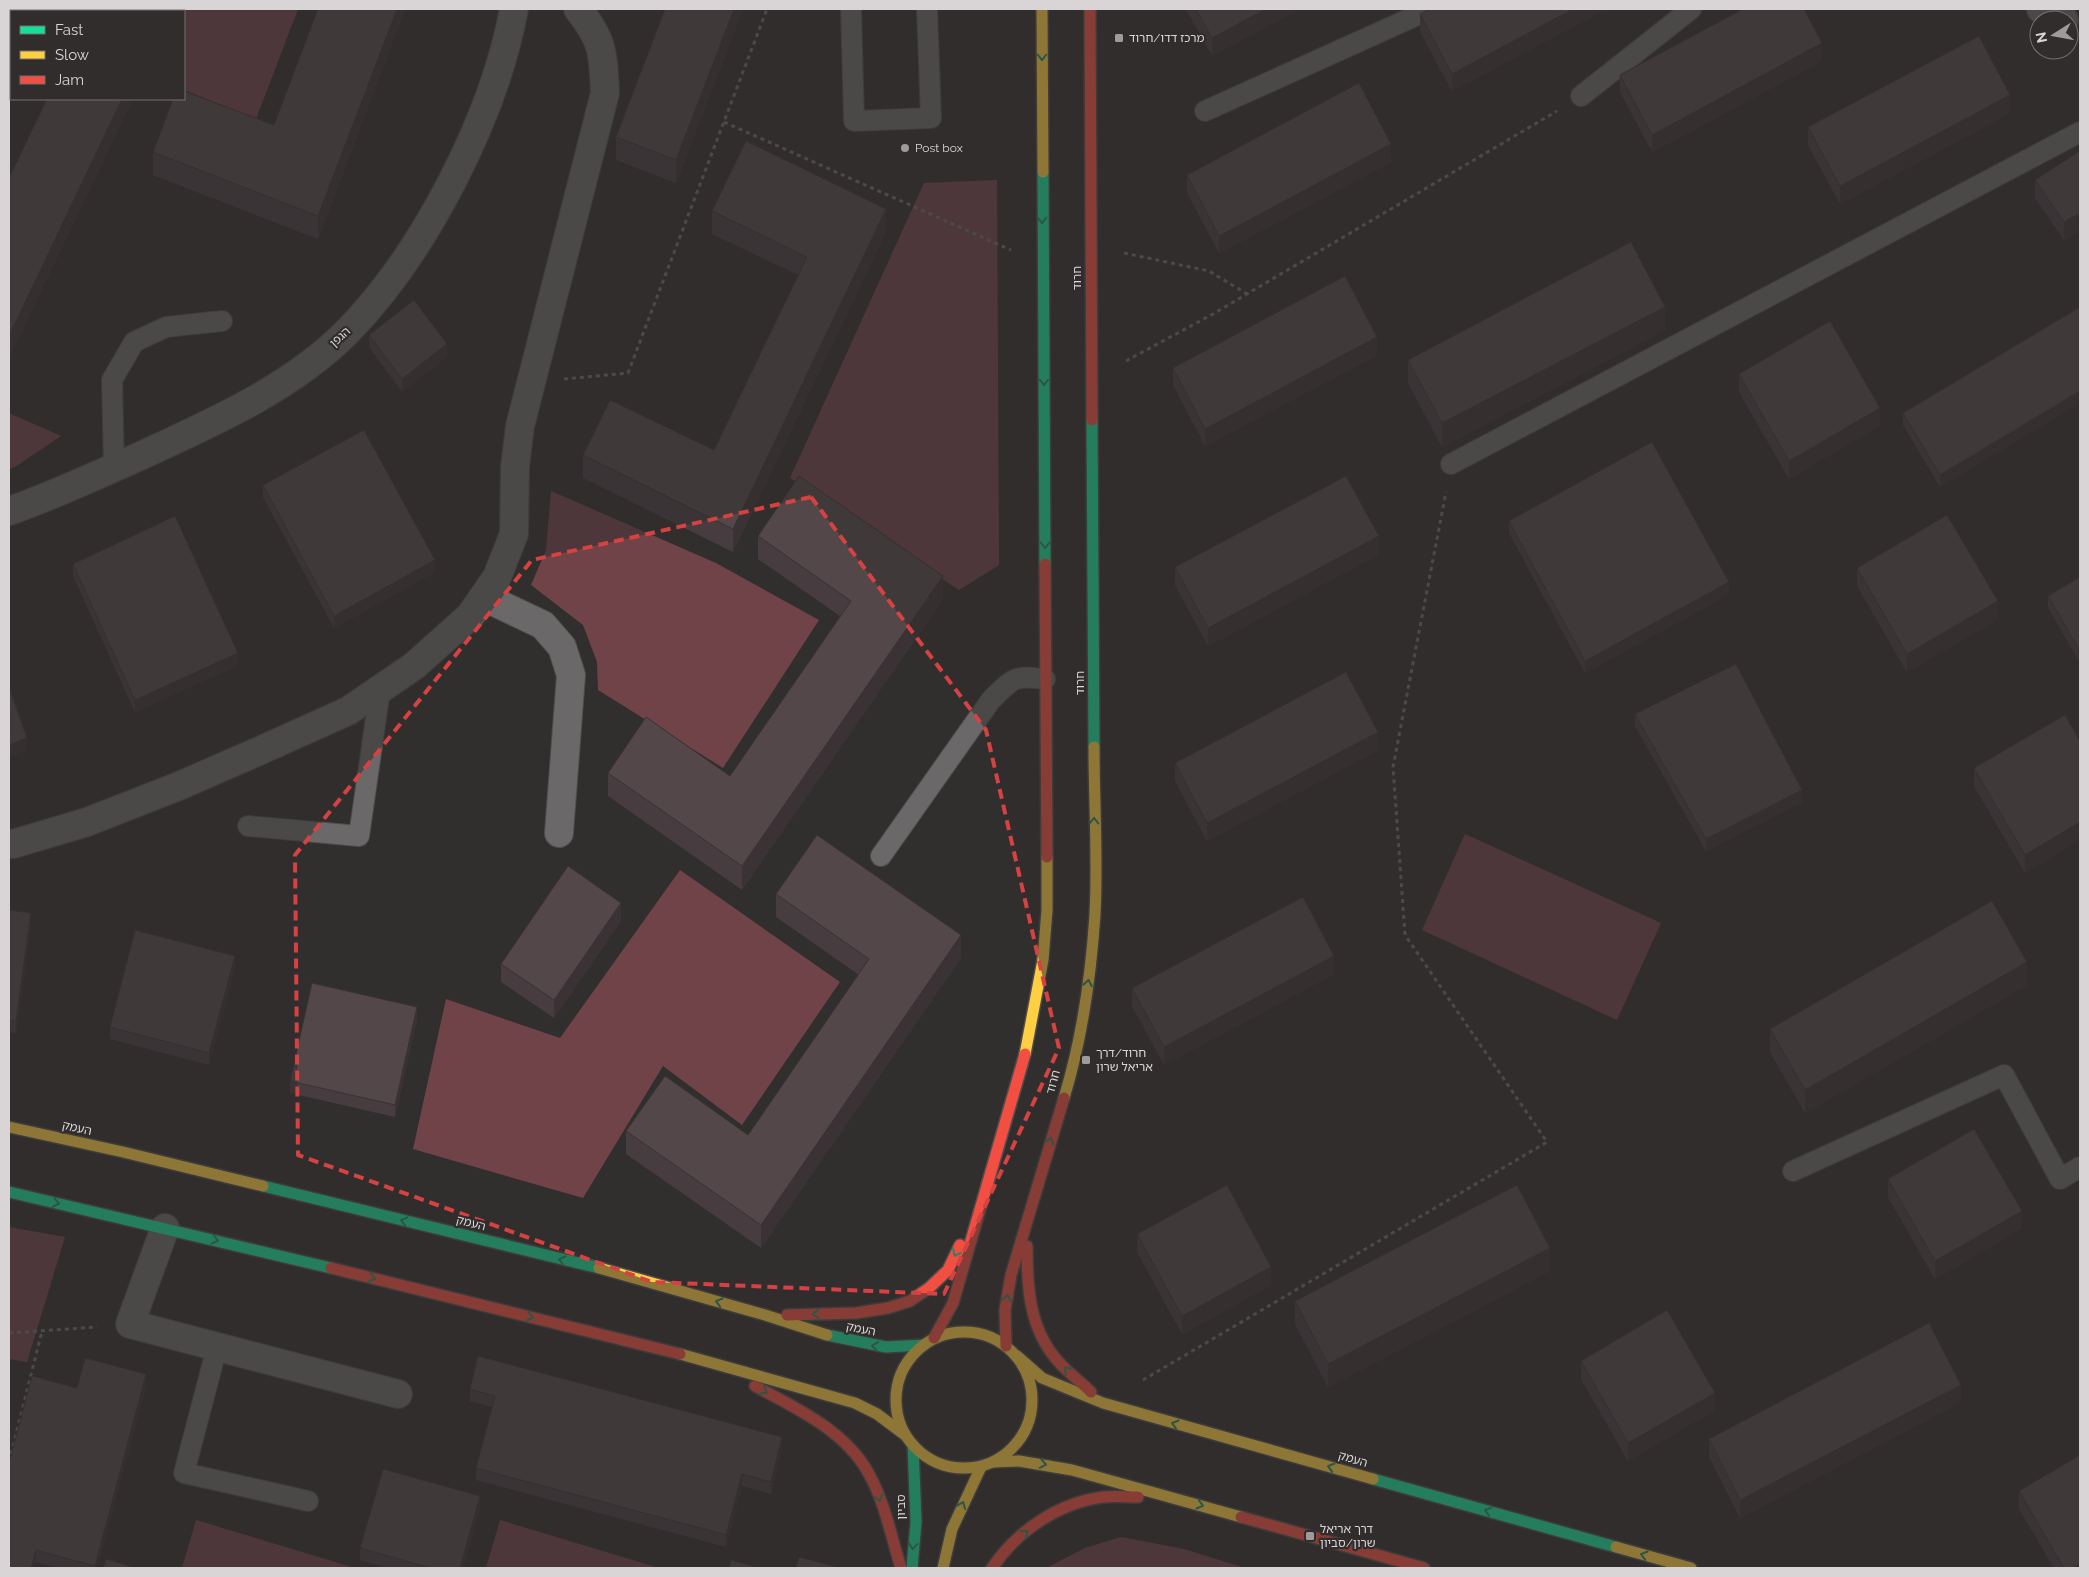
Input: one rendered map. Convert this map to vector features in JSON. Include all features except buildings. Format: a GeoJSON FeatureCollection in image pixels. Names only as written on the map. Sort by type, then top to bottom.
{"type":"FeatureCollection","features":[{"type":"Feature","properties":{"kind":"main road"},"geometry":{"type":"LineString","coordinates":[[934,1338],[953,1303],[1021,1071],[1034,1014],[1043,960],[1047,910],[1042,9]]}},
{"type":"Feature","properties":{"kind":"main road","name":"חרוד"},"geometry":{"type":"LineString","coordinates":[[1006,1346],[1005,1310],[1011,1275],[1068,1084],[1091,966],[1095,912],[1090,9]]}},
{"type":"Feature","properties":{"kind":"main road","name":"העמק"},"geometry":{"type":"LineString","coordinates":[[9,1128],[123,1152],[598,1268],[765,1315],[829,1336],[886,1347],[924,1345]]}},
{"type":"Feature","properties":{"kind":"main road"},"geometry":{"type":"LineString","coordinates":[[9,1192],[165,1228],[705,1360],[854,1403],[877,1414],[909,1440],[927,1458],[944,1466],[962,1469],[981,1467],[994,1462],[1012,1450],[1024,1434],[1031,1415],[1032,1394],[1027,1374],[1017,1356],[990,1336],[971,1332],[952,1333],[934,1338],[924,1345],[910,1359],[900,1377],[896,1396],[898,1417],[909,1440]]}},
{"type":"Feature","properties":{"kind":"main road"},"geometry":{"type":"LineString","coordinates":[[765,1315],[856,1313],[888,1308],[910,1301],[929,1288],[948,1270],[984,1194]]}},
{"type":"Feature","properties":{"kind":"main road"},"geometry":{"type":"LineString","coordinates":[[1028,1217],[1027,1274],[1032,1307],[1040,1336],[1056,1359],[1103,1403]]}},
{"type":"Feature","properties":{"kind":"main road","name":"העמק"},"geometry":{"type":"LineString","coordinates":[[1017,1356],[1042,1378],[1103,1403],[1691,1568]]}},
{"type":"Feature","properties":{"kind":"main road"},"geometry":{"type":"LineString","coordinates":[[705,1360],[808,1414],[831,1432],[862,1462],[877,1492],[901,1568]]}},
{"type":"Feature","properties":{"kind":"main road","name":"סביון"},"geometry":{"type":"LineString","coordinates":[[909,1440],[916,1522],[912,1568]]}},
{"type":"Feature","properties":{"kind":"main road"},"geometry":{"type":"LineString","coordinates":[[994,1462],[1019,1461],[1064,1468],[1424,1568]]}},
{"type":"Feature","properties":{"kind":"main road"},"geometry":{"type":"LineString","coordinates":[[943,1568],[953,1528],[963,1502],[981,1467]]}},
{"type":"Feature","properties":{"kind":"main road"},"geometry":{"type":"LineString","coordinates":[[992,1568],[1017,1539],[1046,1517],[1071,1504],[1103,1497],[1171,1497]]}},
{"type":"Feature","properties":{"kind":"street","name":"הגפן"},"geometry":{"type":"LineString","coordinates":[[9,511],[40,501],[215,422],[296,374],[347,331],[402,266],[452,181],[485,110],[510,29],[514,9]]}},
{"type":"Feature","properties":{"kind":"street"},"geometry":{"type":"LineString","coordinates":[[13,844],[87,822],[179,786],[348,711],[414,666],[470,616],[484,596],[496,578],[514,534],[515,467],[520,426],[605,93],[603,51],[593,28],[578,9]]}},
{"type":"Feature","properties":{"kind":"street"},"geometry":{"type":"LineString","coordinates":[[484,596],[543,625],[562,648],[571,675],[559,833]]}},
{"type":"Feature","properties":{"kind":"street"},"geometry":{"type":"LineString","coordinates":[[165,1228],[130,1324],[398,1394]]}},
{"type":"Feature","properties":{"kind":"lane"},"geometry":{"type":"LineString","coordinates":[[851,9],[854,121],[931,118],[927,9]]}},
{"type":"Feature","properties":{"kind":"lane"},"geometry":{"type":"LineString","coordinates":[[1205,112],[1431,9]]}},
{"type":"Feature","properties":{"kind":"lane"},"geometry":{"type":"LineString","coordinates":[[1581,96],[1691,9]]}},
{"type":"Feature","properties":{"kind":"lane"},"geometry":{"type":"LineString","coordinates":[[1451,464],[2080,132]]}},
{"type":"Feature","properties":{"kind":"lane"},"geometry":{"type":"LineString","coordinates":[[114,468],[112,380],[134,342],[166,327],[222,320]]}},
{"type":"Feature","properties":{"kind":"lane"},"geometry":{"type":"LineString","coordinates":[[882,856],[991,700],[1008,683],[1023,676],[1045,679]]}},
{"type":"Feature","properties":{"kind":"lane"},"geometry":{"type":"LineString","coordinates":[[248,826],[359,836],[380,690]]}},
{"type":"Feature","properties":{"kind":"lane"},"geometry":{"type":"LineString","coordinates":[[1793,1171],[2004,1075],[2060,1179],[2080,1168]]}},
{"type":"Feature","properties":{"kind":"lane"},"geometry":{"type":"LineString","coordinates":[[218,1347],[184,1473],[308,1501]]}},
{"type":"Feature","properties":{"kind":"path"},"geometry":{"type":"LineString","coordinates":[[533,373],[550,381],[628,373],[767,9]]}},
{"type":"Feature","properties":{"kind":"path"},"geometry":{"type":"LineString","coordinates":[[1092,380],[1247,294],[1581,96]]}},
{"type":"Feature","properties":{"kind":"path"},"geometry":{"type":"LineString","coordinates":[[724,122],[1043,265]]}},
{"type":"Feature","properties":{"kind":"path"},"geometry":{"type":"LineString","coordinates":[[1091,250],[1131,253],[1209,271],[1247,294]]}},
{"type":"Feature","properties":{"kind":"path"},"geometry":{"type":"LineString","coordinates":[[1103,1403],[1547,1142],[1405,935],[1393,767],[1451,464]]}},
{"type":"Feature","properties":{"kind":"path"},"geometry":{"type":"LineString","coordinates":[[9,1333],[130,1324]]}},
{"type":"Feature","properties":{"kind":"path"},"geometry":{"type":"LineString","coordinates":[[9,1462],[42,1331]]}},
{"type":"Feature","properties":{"kind":"highlighted area"},"geometry":{"type":"Polygon","coordinates":[[[811,497],[986,730],[1059,1048],[944,1294],[652,1282],[298,1155],[295,855],[532,560],[811,497]]]}},
{"type":"Feature","properties":{"kind":"shaded area"},"geometry":{"type":"Polygon","coordinates":[[[81,9],[298,9],[256,119],[185,90],[185,10],[81,9]]]}},
{"type":"Feature","properties":{"kind":"shaded area"},"geometry":{"type":"Polygon","coordinates":[[[997,180],[999,565],[959,590],[790,478],[924,183],[997,180]]]}},
{"type":"Feature","properties":{"kind":"shaded area"},"geometry":{"type":"Polygon","coordinates":[[[9,413],[61,436],[15,467],[9,469],[9,413]]]}},
{"type":"Feature","properties":{"kind":"shaded area"},"geometry":{"type":"Polygon","coordinates":[[[551,491],[716,563],[819,620],[723,768],[598,690],[597,662],[583,625],[531,585],[546,550],[551,491]]]}},
{"type":"Feature","properties":{"kind":"shaded area"},"geometry":{"type":"Polygon","coordinates":[[[1465,834],[1661,923],[1617,1020],[1422,930],[1465,834]]]}},
{"type":"Feature","properties":{"kind":"shaded area"},"geometry":{"type":"Polygon","coordinates":[[[680,870],[840,982],[742,1125],[663,1066],[583,1198],[413,1149],[446,999],[560,1038],[680,870]]]}},
{"type":"Feature","properties":{"kind":"shaded area"},"geometry":{"type":"Polygon","coordinates":[[[9,1227],[65,1237],[27,1362],[9,1359],[9,1227]]]}},
{"type":"Feature","properties":{"kind":"shaded area"},"geometry":{"type":"Polygon","coordinates":[[[196,1520],[355,1568],[182,1568],[196,1520]]]}},
{"type":"Feature","properties":{"kind":"shaded area"},"geometry":{"type":"Polygon","coordinates":[[[500,1520],[659,1568],[486,1568],[500,1520]]]}},
{"type":"Feature","properties":{"kind":"shaded area"},"geometry":{"type":"Polygon","coordinates":[[[1121,1537],[1184,1549],[1245,1568],[1046,1568],[1085,1548],[1121,1537]]]}},
{"type":"Feature","properties":{"kind":"traffic: fast"},"geometry":{"type":"LineString","coordinates":[[1043,172],[1045,564]]}},
{"type":"Feature","properties":{"kind":"traffic: fast"},"geometry":{"type":"LineString","coordinates":[[1092,420],[1094,747]]}},
{"type":"Feature","properties":{"kind":"traffic: fast"},"geometry":{"type":"LineString","coordinates":[[263,1186],[599,1268]]}},
{"type":"Feature","properties":{"kind":"traffic: fast"},"geometry":{"type":"LineString","coordinates":[[9,1192],[331,1268]]}},
{"type":"Feature","properties":{"kind":"traffic: fast"},"geometry":{"type":"LineString","coordinates":[[827,1335],[886,1347],[924,1345]]}},
{"type":"Feature","properties":{"kind":"traffic: fast"},"geometry":{"type":"LineString","coordinates":[[912,1568],[916,1522],[913,1445]]}},
{"type":"Feature","properties":{"kind":"traffic: fast"},"geometry":{"type":"LineString","coordinates":[[1373,1479],[1616,1547]]}},
{"type":"Feature","properties":{"kind":"traffic: slow"},"geometry":{"type":"LineString","coordinates":[[1042,9],[1043,172]]}},
{"type":"Feature","properties":{"kind":"traffic: slow"},"geometry":{"type":"LineString","coordinates":[[1064,1098],[1081,1030],[1095,914],[1094,747]]}},
{"type":"Feature","properties":{"kind":"traffic: slow"},"geometry":{"type":"LineString","coordinates":[[1025,1054],[1043,960],[1047,910],[1047,857]]}},
{"type":"Feature","properties":{"kind":"traffic: slow"},"geometry":{"type":"LineString","coordinates":[[9,1127],[263,1186]]}},
{"type":"Feature","properties":{"kind":"traffic: slow"},"geometry":{"type":"LineString","coordinates":[[599,1268],[765,1315],[827,1335]]}},
{"type":"Feature","properties":{"kind":"traffic: slow"},"geometry":{"type":"LineString","coordinates":[[964,1332],[990,1337],[1002,1343],[1012,1352],[1021,1362],[1027,1374],[1032,1400],[1027,1426],[1021,1438],[1012,1448],[1002,1457],[990,1463],[964,1468],[938,1463],[926,1457],[916,1448],[907,1438],[901,1426],[896,1400],[901,1374],[907,1362],[916,1352],[926,1343],[938,1337],[964,1332]]}},
{"type":"Feature","properties":{"kind":"traffic: slow"},"geometry":{"type":"LineString","coordinates":[[680,1354],[855,1403],[877,1414],[905,1435]]}},
{"type":"Feature","properties":{"kind":"traffic: slow"},"geometry":{"type":"LineString","coordinates":[[1017,1356],[1042,1378],[1103,1403],[1373,1479]]}},
{"type":"Feature","properties":{"kind":"traffic: slow"},"geometry":{"type":"LineString","coordinates":[[994,1462],[1019,1461],[1072,1470],[1241,1517]]}},
{"type":"Feature","properties":{"kind":"traffic: slow"},"geometry":{"type":"LineString","coordinates":[[943,1568],[952,1529],[981,1467]]}},
{"type":"Feature","properties":{"kind":"traffic: slow"},"geometry":{"type":"LineString","coordinates":[[1616,1547],[1691,1568]]}},
{"type":"Feature","properties":{"kind":"traffic: jam"},"geometry":{"type":"LineString","coordinates":[[1090,9],[1092,420]]}},
{"type":"Feature","properties":{"kind":"traffic: jam"},"geometry":{"type":"LineString","coordinates":[[1045,564],[1047,857]]}},
{"type":"Feature","properties":{"kind":"traffic: jam"},"geometry":{"type":"LineString","coordinates":[[934,1338],[953,1303],[1025,1054]]}},
{"type":"Feature","properties":{"kind":"traffic: jam"},"geometry":{"type":"LineString","coordinates":[[1006,1346],[1005,1310],[1011,1275],[1064,1098]]}},
{"type":"Feature","properties":{"kind":"traffic: jam"},"geometry":{"type":"LineString","coordinates":[[787,1315],[856,1313],[888,1308],[910,1301],[929,1288],[948,1270],[960,1245]]}},
{"type":"Feature","properties":{"kind":"traffic: jam"},"geometry":{"type":"LineString","coordinates":[[1027,1246],[1029,1291],[1040,1334],[1057,1360],[1091,1392]]}},
{"type":"Feature","properties":{"kind":"traffic: jam"},"geometry":{"type":"LineString","coordinates":[[331,1268],[680,1354]]}},
{"type":"Feature","properties":{"kind":"traffic: jam"},"geometry":{"type":"LineString","coordinates":[[755,1386],[819,1422],[847,1445],[859,1459],[875,1485],[901,1568]]}},
{"type":"Feature","properties":{"kind":"traffic: jam"},"geometry":{"type":"LineString","coordinates":[[992,1568],[1026,1531],[1055,1512],[1086,1500],[1103,1497],[1138,1497]]}},
{"type":"Feature","properties":{"kind":"traffic: jam"},"geometry":{"type":"LineString","coordinates":[[1241,1517],[1424,1568]]}},
{"type":"Feature","properties":{"kind":"place","name":"מרכז דדו/חרוד"},"geometry":{"type":"Point","coordinates":[1119,38]}},
{"type":"Feature","properties":{"kind":"place","name":"Post box"},"geometry":{"type":"Point","coordinates":[905,148]}},
{"type":"Feature","properties":{"kind":"place","name":"חרוד/דרך אריאל שרון"},"geometry":{"type":"Point","coordinates":[1086,1060]}},
{"type":"Feature","properties":{"kind":"place","name":"דרך אריאל שרון/סביון"},"geometry":{"type":"Point","coordinates":[1310,1536]}}]}
